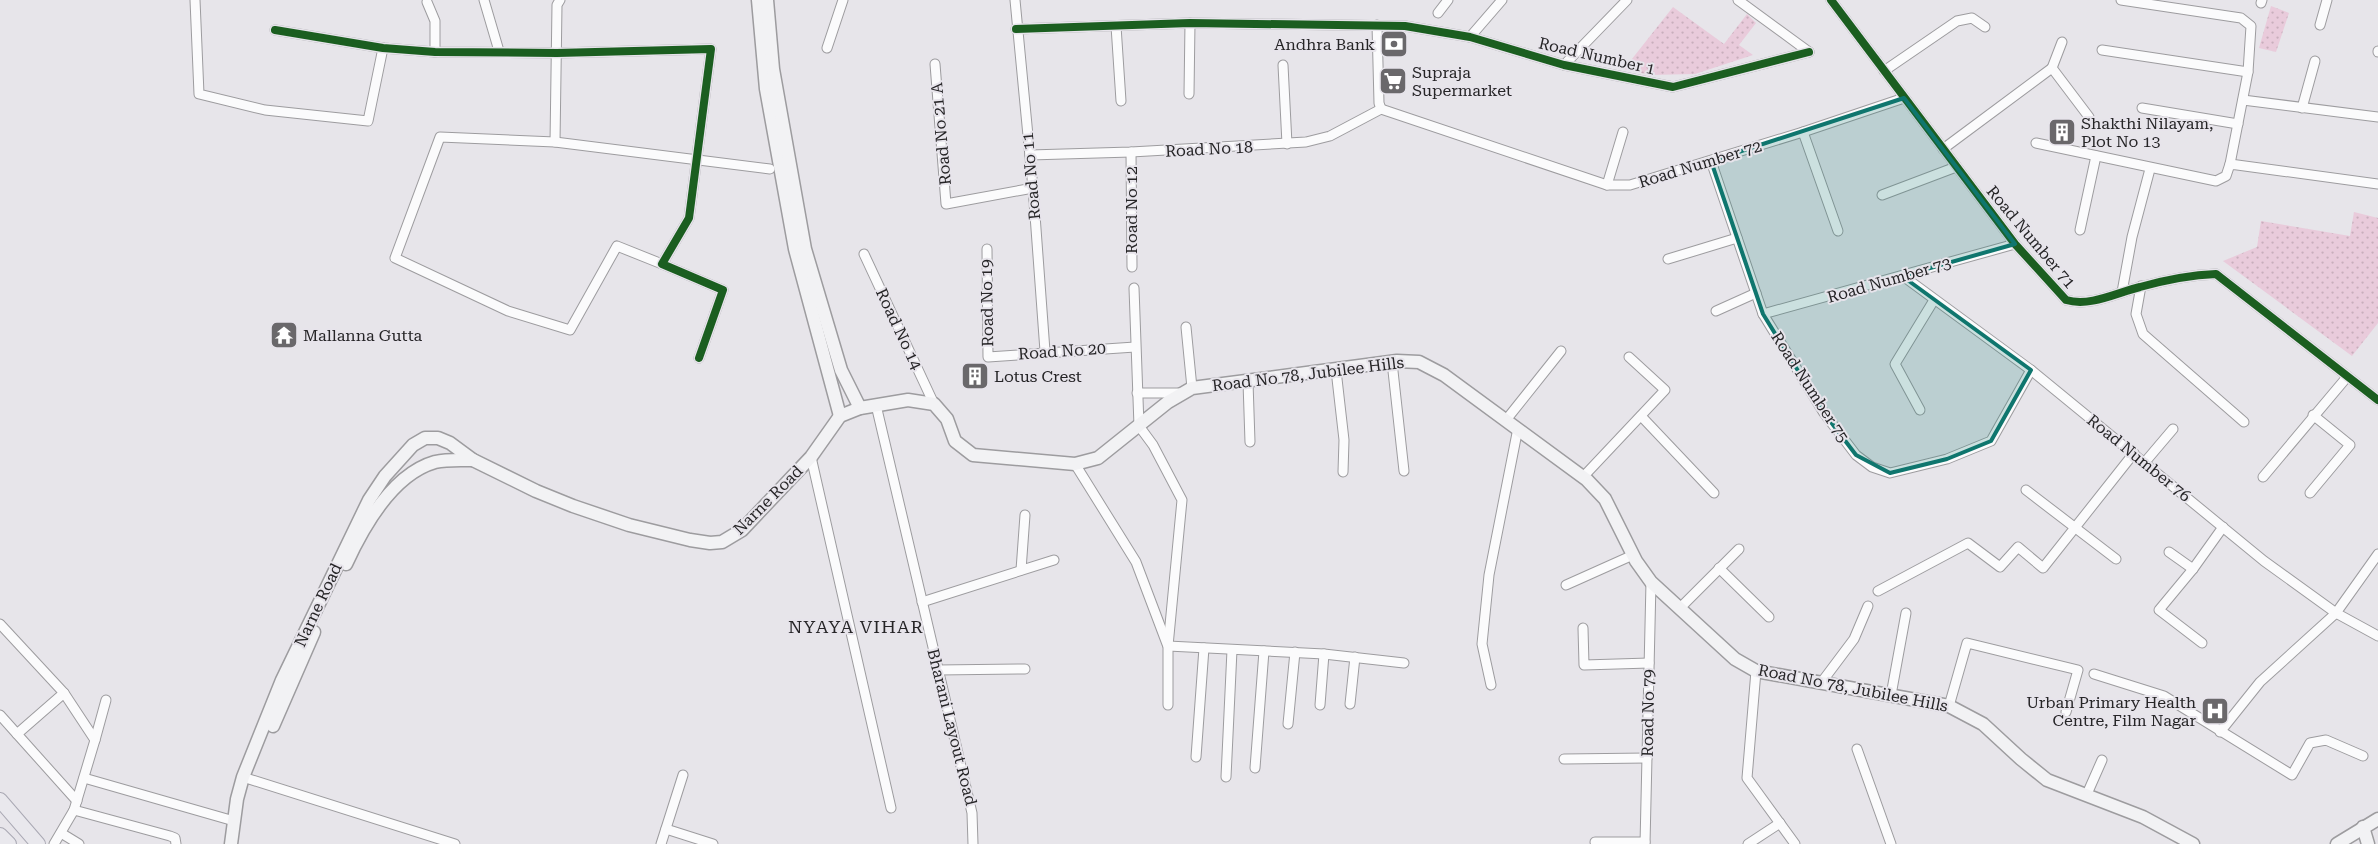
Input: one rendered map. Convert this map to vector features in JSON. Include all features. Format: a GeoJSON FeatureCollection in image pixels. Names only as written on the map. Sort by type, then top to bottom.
{"type":"FeatureCollection","features":[{"type":"Feature","properties":{"kind":"main road"},"geometry":{"type":"LineString","coordinates":[[758,0],[766,89],[795,249],[840,416],[860,408],[908,400],[934,404]]}},
{"type":"Feature","properties":{"kind":"main road"},"geometry":{"type":"LineString","coordinates":[[767,0],[773,69],[805,249],[841,370],[860,408]]}},
{"type":"Feature","properties":{"kind":"main road","name":"Road No 78, Jubilee Hills"},"geometry":{"type":"LineString","coordinates":[[934,404],[947,419],[955,441],[973,455],[1075,464],[1098,458],[1168,402],[1188,391],[1392,362],[1419,362],[1444,375],[1583,476],[1605,499],[1633,555],[1651,582],[1735,658],[1756,671],[1949,706],[1983,724],[2047,780],[2142,817],[2193,844]]}},
{"type":"Feature","properties":{"kind":"main road","name":"Narne Road"},"geometry":{"type":"LineString","coordinates":[[233,844],[234,821],[243,777],[282,680],[369,500],[404,452],[425,438],[438,438],[450,443],[473,460],[536,491],[573,506],[629,525],[710,543],[722,542],[742,530],[811,456],[840,416]]}},
{"type":"Feature","properties":{"kind":"main road","name":"Narne Road"},"geometry":{"type":"LineString","coordinates":[[233,844],[249,779],[323,610],[349,556],[379,508],[400,483],[426,466],[448,460],[473,460]]}},
{"type":"Feature","properties":{"kind":"main road"},"geometry":{"type":"LineString","coordinates":[[0,800],[38,844]]}},
{"type":"Feature","properties":{"kind":"main road"},"geometry":{"type":"LineString","coordinates":[[0,815],[26,844]]}},
{"type":"Feature","properties":{"kind":"main road"},"geometry":{"type":"LineString","coordinates":[[2337,844],[2378,819]]}},
{"type":"Feature","properties":{"kind":"main road"},"geometry":{"type":"LineString","coordinates":[[2363,827],[2368,844]]}},
{"type":"Feature","properties":{"kind":"main road"},"geometry":{"type":"LineString","coordinates":[[0,835],[9,844]]}},
{"type":"Feature","properties":{"kind":"street"},"geometry":{"type":"LineString","coordinates":[[195,0],[199,94],[265,110],[368,121],[383,48]]}},
{"type":"Feature","properties":{"kind":"street"},"geometry":{"type":"LineString","coordinates":[[484,0],[499,51]]}},
{"type":"Feature","properties":{"kind":"street"},"geometry":{"type":"LineString","coordinates":[[555,142],[558,52],[557,5],[560,0]]}},
{"type":"Feature","properties":{"kind":"street"},"geometry":{"type":"LineString","coordinates":[[827,48],[843,0]]}},
{"type":"Feature","properties":{"kind":"street","name":"Road No 11"},"geometry":{"type":"LineString","coordinates":[[1015,0],[1016,29],[1033,188],[1044,352]]}},
{"type":"Feature","properties":{"kind":"street"},"geometry":{"type":"LineString","coordinates":[[1438,13],[1448,0]]}},
{"type":"Feature","properties":{"kind":"street"},"geometry":{"type":"LineString","coordinates":[[1470,37],[1502,0]]}},
{"type":"Feature","properties":{"kind":"street"},"geometry":{"type":"LineString","coordinates":[[1564,65],[1627,0]]}},
{"type":"Feature","properties":{"kind":"street","name":"Road Number 1"},"geometry":{"type":"LineString","coordinates":[[1016,29],[1190,23],[1405,26],[1470,37],[1564,65],[1673,86],[1809,52],[1738,0]]}},
{"type":"Feature","properties":{"kind":"street"},"geometry":{"type":"LineString","coordinates":[[2036,142],[2150,169],[2216,181],[2226,176],[2248,72],[2251,26],[2241,18],[2121,0]]}},
{"type":"Feature","properties":{"kind":"street"},"geometry":{"type":"LineString","coordinates":[[2320,25],[2327,0]]}},
{"type":"Feature","properties":{"kind":"street"},"geometry":{"type":"LineString","coordinates":[[427,2],[435,21],[435,52]]}},
{"type":"Feature","properties":{"kind":"street","name":"Road Number 71"},"geometry":{"type":"LineString","coordinates":[[1836,2],[1884,71],[2015,244],[2066,300],[2087,302],[2141,286],[2196,275],[2216,274],[2378,400]]}},
{"type":"Feature","properties":{"kind":"street"},"geometry":{"type":"LineString","coordinates":[[1884,71],[1958,21],[1972,18],[1985,27]]}},
{"type":"Feature","properties":{"kind":"street"},"geometry":{"type":"LineString","coordinates":[[1189,94],[1190,23]]}},
{"type":"Feature","properties":{"kind":"street"},"geometry":{"type":"LineString","coordinates":[[1377,25],[1379,103],[1381,109]]}},
{"type":"Feature","properties":{"kind":"street"},"geometry":{"type":"LineString","coordinates":[[1116,26],[1120,101]]}},
{"type":"Feature","properties":{"kind":"street"},"geometry":{"type":"LineString","coordinates":[[275,30],[383,48],[435,52],[711,49],[689,218],[662,264]]}},
{"type":"Feature","properties":{"kind":"street"},"geometry":{"type":"LineString","coordinates":[[1943,150],[2052,68],[2062,42]]}},
{"type":"Feature","properties":{"kind":"street"},"geometry":{"type":"LineString","coordinates":[[2102,50],[2248,72]]}},
{"type":"Feature","properties":{"kind":"street"},"geometry":{"type":"LineString","coordinates":[[2302,108],[2315,61]]}},
{"type":"Feature","properties":{"kind":"street","name":"Road No 21 A"},"geometry":{"type":"LineString","coordinates":[[935,64],[946,204],[1033,188]]}},
{"type":"Feature","properties":{"kind":"street"},"geometry":{"type":"LineString","coordinates":[[1283,65],[1287,144]]}},
{"type":"Feature","properties":{"kind":"street"},"geometry":{"type":"LineString","coordinates":[[2052,68],[2089,117]]}},
{"type":"Feature","properties":{"kind":"street","name":"Road Number 72"},"geometry":{"type":"LineString","coordinates":[[1381,109],[1607,185],[1630,185],[1712,161],[1904,98]]}},
{"type":"Feature","properties":{"kind":"street"},"geometry":{"type":"LineString","coordinates":[[2243,100],[2378,117]]}},
{"type":"Feature","properties":{"kind":"street"},"geometry":{"type":"LineString","coordinates":[[2142,108],[2238,124]]}},
{"type":"Feature","properties":{"kind":"street","name":"Road No 18"},"geometry":{"type":"LineString","coordinates":[[1030,155],[1287,144],[1330,136],[1381,109]]}},
{"type":"Feature","properties":{"kind":"street"},"geometry":{"type":"LineString","coordinates":[[1607,185],[1622,132]]}},
{"type":"Feature","properties":{"kind":"street"},"geometry":{"type":"LineString","coordinates":[[1803,132],[1838,231]]}},
{"type":"Feature","properties":{"kind":"street"},"geometry":{"type":"LineString","coordinates":[[699,358],[723,290],[618,246],[570,330],[508,311],[395,258],[440,137],[555,142],[770,169]]}},
{"type":"Feature","properties":{"kind":"street","name":"Road No 12"},"geometry":{"type":"LineString","coordinates":[[1131,152],[1132,267]]}},
{"type":"Feature","properties":{"kind":"street"},"geometry":{"type":"LineString","coordinates":[[2080,230],[2096,156]]}},
{"type":"Feature","properties":{"kind":"street","name":"Road Number 75"},"geometry":{"type":"LineString","coordinates":[[1712,161],[1763,314],[1824,413],[1856,455],[1872,467],[1890,473],[1947,459],[1991,441],[2031,370]]}},
{"type":"Feature","properties":{"kind":"street"},"geometry":{"type":"LineString","coordinates":[[2230,164],[2378,184]]}},
{"type":"Feature","properties":{"kind":"street"},"geometry":{"type":"LineString","coordinates":[[1882,195],[1956,167]]}},
{"type":"Feature","properties":{"kind":"street"},"geometry":{"type":"LineString","coordinates":[[2122,292],[2132,237],[2150,169]]}},
{"type":"Feature","properties":{"kind":"street"},"geometry":{"type":"LineString","coordinates":[[1668,259],[1737,238]]}},
{"type":"Feature","properties":{"kind":"street","name":"Road Number 73"},"geometry":{"type":"LineString","coordinates":[[1763,314],[2015,244]]}},
{"type":"Feature","properties":{"kind":"street","name":"Road No 19"},"geometry":{"type":"LineString","coordinates":[[987,249],[988,357]]}},
{"type":"Feature","properties":{"kind":"street","name":"Road No 14"},"geometry":{"type":"LineString","coordinates":[[864,254],[934,404]]}},
{"type":"Feature","properties":{"kind":"street","name":"Road Number 76"},"geometry":{"type":"LineString","coordinates":[[1903,276],[2031,370],[2264,561],[2336,613],[2378,636]]}},
{"type":"Feature","properties":{"kind":"street"},"geometry":{"type":"LineString","coordinates":[[2141,286],[2136,314],[2142,334],[2244,422]]}},
{"type":"Feature","properties":{"kind":"street"},"geometry":{"type":"LineString","coordinates":[[1134,288],[1139,426],[1153,445],[1182,500],[1168,646],[1168,705]]}},
{"type":"Feature","properties":{"kind":"street"},"geometry":{"type":"LineString","coordinates":[[1716,311],[1756,293]]}},
{"type":"Feature","properties":{"kind":"street"},"geometry":{"type":"LineString","coordinates":[[1920,410],[1894,364],[1934,300]]}},
{"type":"Feature","properties":{"kind":"street"},"geometry":{"type":"LineString","coordinates":[[1137,393],[1188,391],[1186,327]]}},
{"type":"Feature","properties":{"kind":"street","name":"Road No 20"},"geometry":{"type":"LineString","coordinates":[[988,357],[1135,347]]}},
{"type":"Feature","properties":{"kind":"street"},"geometry":{"type":"LineString","coordinates":[[1506,420],[1561,351]]}},
{"type":"Feature","properties":{"kind":"street"},"geometry":{"type":"LineString","coordinates":[[1583,476],[1665,390],[1629,356]]}},
{"type":"Feature","properties":{"kind":"street"},"geometry":{"type":"LineString","coordinates":[[1392,362],[1404,471]]}},
{"type":"Feature","properties":{"kind":"street"},"geometry":{"type":"LineString","coordinates":[[1336,370],[1344,440],[1344,472]]}},
{"type":"Feature","properties":{"kind":"street"},"geometry":{"type":"LineString","coordinates":[[2263,477],[2347,377]]}},
{"type":"Feature","properties":{"kind":"street"},"geometry":{"type":"LineString","coordinates":[[1248,382],[1250,442]]}},
{"type":"Feature","properties":{"kind":"street","name":"Bharani Layout Road"},"geometry":{"type":"LineString","coordinates":[[876,406],[972,812],[973,844]]}},
{"type":"Feature","properties":{"kind":"street"},"geometry":{"type":"LineString","coordinates":[[1641,416],[1714,493]]}},
{"type":"Feature","properties":{"kind":"street"},"geometry":{"type":"LineString","coordinates":[[2310,493],[2350,445],[2313,416]]}},
{"type":"Feature","properties":{"kind":"street"},"geometry":{"type":"LineString","coordinates":[[1491,685],[1484,658],[1483,634],[1490,576],[1518,428]]}},
{"type":"Feature","properties":{"kind":"street"},"geometry":{"type":"LineString","coordinates":[[2145,462],[2173,429]]}},
{"type":"Feature","properties":{"kind":"street"},"geometry":{"type":"LineString","coordinates":[[1878,591],[1968,543],[2000,567],[2018,547],[2043,568],[2134,453]]}},
{"type":"Feature","properties":{"kind":"street"},"geometry":{"type":"LineString","coordinates":[[811,456],[891,808]]}},
{"type":"Feature","properties":{"kind":"street"},"geometry":{"type":"LineString","coordinates":[[1075,464],[1136,562],[1168,646]]}},
{"type":"Feature","properties":{"kind":"street"},"geometry":{"type":"LineString","coordinates":[[2026,490],[2116,559]]}},
{"type":"Feature","properties":{"kind":"street"},"geometry":{"type":"LineString","coordinates":[[1021,570],[1025,516]]}},
{"type":"Feature","properties":{"kind":"street"},"geometry":{"type":"LineString","coordinates":[[2202,643],[2159,610],[2193,569],[2223,527]]}},
{"type":"Feature","properties":{"kind":"street"},"geometry":{"type":"LineString","coordinates":[[1680,608],[1739,549]]}},
{"type":"Feature","properties":{"kind":"street"},"geometry":{"type":"LineString","coordinates":[[2169,552],[2193,569]]}},
{"type":"Feature","properties":{"kind":"street"},"geometry":{"type":"LineString","coordinates":[[2220,732],[2260,682],[2336,613],[2378,554]]}},
{"type":"Feature","properties":{"kind":"street"},"geometry":{"type":"LineString","coordinates":[[1566,585],[1633,555]]}},
{"type":"Feature","properties":{"kind":"street"},"geometry":{"type":"LineString","coordinates":[[922,602],[1054,560]]}},
{"type":"Feature","properties":{"kind":"street"},"geometry":{"type":"LineString","coordinates":[[1719,568],[1769,617]]}},
{"type":"Feature","properties":{"kind":"street","name":"Road No 79"},"geometry":{"type":"LineString","coordinates":[[1645,843],[1651,582]]}},
{"type":"Feature","properties":{"kind":"street"},"geometry":{"type":"LineString","coordinates":[[1821,683],[1854,639],[1868,606]]}},
{"type":"Feature","properties":{"kind":"street"},"geometry":{"type":"LineString","coordinates":[[1891,695],[1906,613]]}},
{"type":"Feature","properties":{"kind":"street"},"geometry":{"type":"LineString","coordinates":[[0,624],[64,693],[95,740]]}},
{"type":"Feature","properties":{"kind":"street"},"geometry":{"type":"LineString","coordinates":[[1583,628],[1584,665],[1649,663]]}},
{"type":"Feature","properties":{"kind":"street"},"geometry":{"type":"LineString","coordinates":[[1949,706],[1967,643],[2078,670],[2066,712]]}},
{"type":"Feature","properties":{"kind":"street"},"geometry":{"type":"LineString","coordinates":[[1168,646],[1324,654],[1404,663]]}},
{"type":"Feature","properties":{"kind":"street"},"geometry":{"type":"LineString","coordinates":[[1196,756],[1204,648]]}},
{"type":"Feature","properties":{"kind":"street"},"geometry":{"type":"LineString","coordinates":[[1226,777],[1232,650]]}},
{"type":"Feature","properties":{"kind":"street"},"geometry":{"type":"LineString","coordinates":[[1255,768],[1264,651]]}},
{"type":"Feature","properties":{"kind":"street"},"geometry":{"type":"LineString","coordinates":[[1288,724],[1295,652]]}},
{"type":"Feature","properties":{"kind":"street"},"geometry":{"type":"LineString","coordinates":[[1320,705],[1324,654]]}},
{"type":"Feature","properties":{"kind":"street"},"geometry":{"type":"LineString","coordinates":[[1350,704],[1355,657]]}},
{"type":"Feature","properties":{"kind":"street"},"geometry":{"type":"LineString","coordinates":[[938,670],[1025,668]]}},
{"type":"Feature","properties":{"kind":"street"},"geometry":{"type":"LineString","coordinates":[[1756,671],[1747,778],[1795,844]]}},
{"type":"Feature","properties":{"kind":"street"},"geometry":{"type":"LineString","coordinates":[[2094,674],[2164,696],[2292,775],[2310,743],[2326,740],[2363,756]]}},
{"type":"Feature","properties":{"kind":"street"},"geometry":{"type":"LineString","coordinates":[[17,734],[64,693]]}},
{"type":"Feature","properties":{"kind":"street"},"geometry":{"type":"LineString","coordinates":[[54,844],[74,810],[106,700]]}},
{"type":"Feature","properties":{"kind":"street"},"geometry":{"type":"LineString","coordinates":[[0,715],[77,801]]}},
{"type":"Feature","properties":{"kind":"street"},"geometry":{"type":"LineString","coordinates":[[1857,748],[1891,844]]}},
{"type":"Feature","properties":{"kind":"street"},"geometry":{"type":"LineString","coordinates":[[1564,758],[1647,758]]}},
{"type":"Feature","properties":{"kind":"street"},"geometry":{"type":"LineString","coordinates":[[2087,794],[2102,760]]}},
{"type":"Feature","properties":{"kind":"street"},"geometry":{"type":"LineString","coordinates":[[661,844],[683,775]]}},
{"type":"Feature","properties":{"kind":"street"},"geometry":{"type":"LineString","coordinates":[[84,778],[234,821]]}},
{"type":"Feature","properties":{"kind":"street"},"geometry":{"type":"LineString","coordinates":[[249,779],[455,844]]}},
{"type":"Feature","properties":{"kind":"street"},"geometry":{"type":"LineString","coordinates":[[74,810],[170,836],[175,838],[176,844]]}},
{"type":"Feature","properties":{"kind":"street"},"geometry":{"type":"LineString","coordinates":[[1748,844],[1780,823]]}},
{"type":"Feature","properties":{"kind":"street"},"geometry":{"type":"LineString","coordinates":[[666,829],[713,844]]}},
{"type":"Feature","properties":{"kind":"street"},"geometry":{"type":"LineString","coordinates":[[61,833],[79,844]]}},
{"type":"Feature","properties":{"kind":"street"},"geometry":{"type":"LineString","coordinates":[[1596,842],[1645,843]]}},
{"type":"Feature","properties":{"kind":"highlighted area"},"geometry":{"type":"Polygon","coordinates":[[[1904,98],[2015,244],[1902,276],[2031,370],[1991,441],[1947,459],[1890,473],[1856,455],[1824,413],[1763,314],[1711,161],[1904,98]]]}},
{"type":"Feature","properties":{"kind":"shaded area"},"geometry":{"type":"Polygon","coordinates":[[[2271,6],[2289,13],[2276,52],[2259,48],[2271,6]]]}},
{"type":"Feature","properties":{"kind":"shaded area"},"geometry":{"type":"Polygon","coordinates":[[[1673,7],[1724,44],[1747,14],[1756,23],[1739,45],[1753,55],[1695,74],[1650,75],[1624,69],[1673,7]]]}},
{"type":"Feature","properties":{"kind":"shaded area"},"geometry":{"type":"Polygon","coordinates":[[[2354,212],[2378,218],[2378,323],[2352,356],[2223,261],[2257,247],[2261,221],[2350,236],[2354,212]]]}},
{"type":"Feature","properties":{"kind":"cycle path"},"geometry":{"type":"LineString","coordinates":[[1831,0],[2015,244],[2066,300],[2075,302],[2094,301],[2168,280],[2216,274],[2378,400]]}},
{"type":"Feature","properties":{"kind":"cycle path"},"geometry":{"type":"LineString","coordinates":[[1016,29],[1190,23],[1405,26],[1470,37],[1564,65],[1673,87],[1809,52]]}},
{"type":"Feature","properties":{"kind":"cycle path"},"geometry":{"type":"LineString","coordinates":[[275,30],[383,48],[435,52],[557,53],[711,49],[689,218],[662,264],[723,290],[699,358]]}},
{"type":"Feature","properties":{"kind":"place","name":"Andhra Bank"},"geometry":{"type":"Point","coordinates":[1394,44]}},
{"type":"Feature","properties":{"kind":"place","name":"Supraja Supermarket"},"geometry":{"type":"Point","coordinates":[1393,81]}},
{"type":"Feature","properties":{"kind":"place","name":"Shakthi Nilayam, Plot No 13"},"geometry":{"type":"Point","coordinates":[2062,132]}},
{"type":"Feature","properties":{"kind":"place","name":"Mallanna Gutta"},"geometry":{"type":"Point","coordinates":[284,335]}},
{"type":"Feature","properties":{"kind":"place","name":"Lotus Crest"},"geometry":{"type":"Point","coordinates":[975,376]}},
{"type":"Feature","properties":{"kind":"place","name":"Urban Primary Health Centre, Film Nagar"},"geometry":{"type":"Point","coordinates":[2215,711]}},
{"type":"Feature","properties":{"kind":"district","name":"NYAYA VIHAR"},"geometry":{"type":"Point","coordinates":[856,626]}}]}
